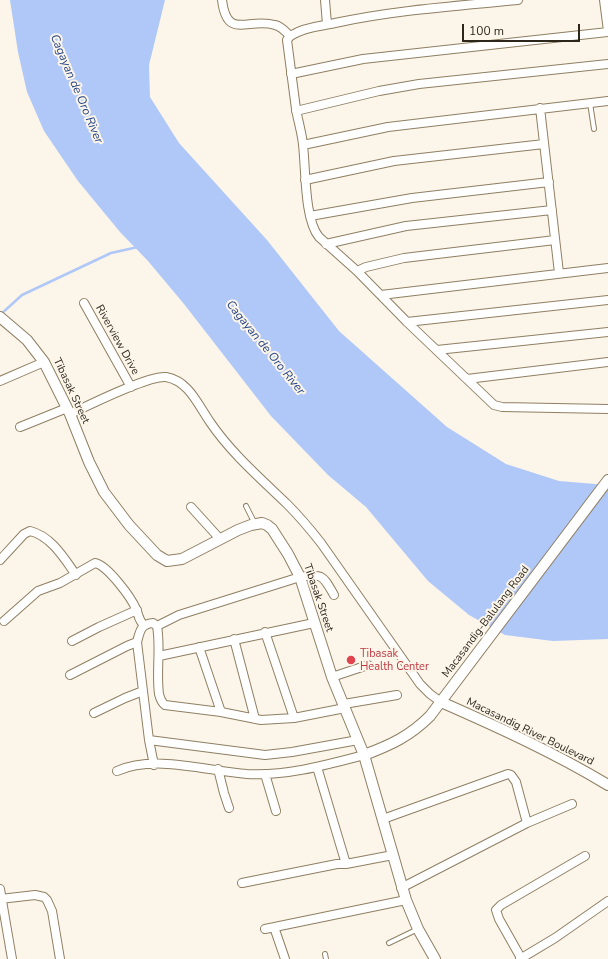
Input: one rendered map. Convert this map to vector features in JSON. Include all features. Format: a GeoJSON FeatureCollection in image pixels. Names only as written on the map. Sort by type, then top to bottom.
{"type":"FeatureCollection","features":[{"type":"Feature","properties":{"kind":"street"},"geometry":{"type":"LineString","coordinates":[[222,0],[223,11],[230,23],[237,25],[276,25],[290,36]]}},
{"type":"Feature","properties":{"kind":"street"},"geometry":{"type":"LineString","coordinates":[[325,0],[327,24]]}},
{"type":"Feature","properties":{"kind":"street"},"geometry":{"type":"LineString","coordinates":[[518,0],[454,3],[362,17],[327,24],[295,33],[290,36],[287,40],[296,111],[303,145],[305,180],[310,216],[315,232],[326,244],[357,271],[407,322],[494,405],[502,407],[608,409]]}},
{"type":"Feature","properties":{"kind":"street"},"geometry":{"type":"LineString","coordinates":[[291,74],[363,59],[608,31],[604,0]]}},
{"type":"Feature","properties":{"kind":"street"},"geometry":{"type":"LineString","coordinates":[[296,111],[379,91],[419,84],[608,64]]}},
{"type":"Feature","properties":{"kind":"street"},"geometry":{"type":"LineString","coordinates":[[303,145],[388,127],[608,101]]}},
{"type":"Feature","properties":{"kind":"street"},"geometry":{"type":"LineString","coordinates":[[540,108],[559,273]]}},
{"type":"Feature","properties":{"kind":"street"},"geometry":{"type":"LineString","coordinates":[[305,180],[394,161],[544,144]]}},
{"type":"Feature","properties":{"kind":"street"},"geometry":{"type":"LineString","coordinates":[[310,216],[412,198],[549,182]]}},
{"type":"Feature","properties":{"kind":"street"},"geometry":{"type":"LineString","coordinates":[[326,244],[406,226],[552,210]]}},
{"type":"Feature","properties":{"kind":"street"},"geometry":{"type":"LineString","coordinates":[[357,271],[366,267],[404,258],[555,240]]}},
{"type":"Feature","properties":{"kind":"street"},"geometry":{"type":"LineString","coordinates":[[381,295],[608,268]]}},
{"type":"Feature","properties":{"kind":"street"},"geometry":{"type":"LineString","coordinates":[[407,322],[608,300]]}},
{"type":"Feature","properties":{"kind":"street","name":"Riverview Drive"},"geometry":{"type":"LineString","coordinates":[[84,303],[131,387]]}},
{"type":"Feature","properties":{"kind":"street","name":"Tibasak Street"},"geometry":{"type":"LineString","coordinates":[[0,317],[27,340],[44,362],[68,411],[89,462],[104,492],[130,525],[157,555],[167,561],[182,559],[238,530],[262,523],[267,524],[272,529],[288,554],[300,577],[332,677],[364,755],[401,888],[418,929],[434,959]]}},
{"type":"Feature","properties":{"kind":"street"},"geometry":{"type":"LineString","coordinates":[[437,350],[608,332]]}},
{"type":"Feature","properties":{"kind":"street"},"geometry":{"type":"LineString","coordinates":[[0,381],[44,362]]}},
{"type":"Feature","properties":{"kind":"street"},"geometry":{"type":"LineString","coordinates":[[467,379],[608,362]]}},
{"type":"Feature","properties":{"kind":"street"},"geometry":{"type":"LineString","coordinates":[[20,427],[155,379],[164,377],[182,383],[222,438],[321,543],[420,684],[441,702]]}},
{"type":"Feature","properties":{"kind":"street","name":"Macasandig-Balulang Road"},"geometry":{"type":"LineString","coordinates":[[364,755],[411,733],[430,716],[608,480]]}},
{"type":"Feature","properties":{"kind":"street"},"geometry":{"type":"LineString","coordinates":[[191,507],[220,539]]}},
{"type":"Feature","properties":{"kind":"street"},"geometry":{"type":"LineString","coordinates":[[0,560],[24,534],[30,531],[53,544],[76,575]]}},
{"type":"Feature","properties":{"kind":"street"},"geometry":{"type":"LineString","coordinates":[[4,621],[38,591],[60,583],[95,563],[109,572],[129,595],[137,610],[140,621],[144,625]]}},
{"type":"Feature","properties":{"kind":"street"},"geometry":{"type":"LineString","coordinates":[[157,626],[179,615],[300,577],[313,575],[321,576],[327,582],[334,595]]}},
{"type":"Feature","properties":{"kind":"street"},"geometry":{"type":"LineString","coordinates":[[72,641],[137,610]]}},
{"type":"Feature","properties":{"kind":"street"},"geometry":{"type":"LineString","coordinates":[[154,765],[149,740],[138,642],[139,630],[144,625],[153,623],[157,626]]}},
{"type":"Feature","properties":{"kind":"street"},"geometry":{"type":"LineString","coordinates":[[159,656],[265,632],[314,623]]}},
{"type":"Feature","properties":{"kind":"street"},"geometry":{"type":"LineString","coordinates":[[157,626],[159,694],[161,702],[165,705],[221,712],[261,720],[294,718],[397,695]]}},
{"type":"Feature","properties":{"kind":"street"},"geometry":{"type":"LineString","coordinates":[[265,632],[294,718]]}},
{"type":"Feature","properties":{"kind":"street"},"geometry":{"type":"LineString","coordinates":[[234,639],[255,720]]}},
{"type":"Feature","properties":{"kind":"street"},"geometry":{"type":"LineString","coordinates":[[70,675],[127,646],[138,642]]}},
{"type":"Feature","properties":{"kind":"street"},"geometry":{"type":"LineString","coordinates":[[199,647],[221,712]]}},
{"type":"Feature","properties":{"kind":"street"},"geometry":{"type":"LineString","coordinates":[[332,677],[368,665]]}},
{"type":"Feature","properties":{"kind":"street"},"geometry":{"type":"LineString","coordinates":[[94,713],[143,691]]}},
{"type":"Feature","properties":{"kind":"street","name":"Macasandig River Boulevard"},"geometry":{"type":"LineString","coordinates":[[441,702],[545,750],[608,785]]}},
{"type":"Feature","properties":{"kind":"street"},"geometry":{"type":"LineString","coordinates":[[149,740],[265,755],[292,752],[358,740]]}},
{"type":"Feature","properties":{"kind":"street"},"geometry":{"type":"LineString","coordinates":[[117,771],[126,767],[154,765],[187,766],[246,774],[265,774],[317,767],[364,755]]}},
{"type":"Feature","properties":{"kind":"street"},"geometry":{"type":"LineString","coordinates":[[317,767],[346,864]]}},
{"type":"Feature","properties":{"kind":"street"},"geometry":{"type":"LineString","coordinates":[[218,769],[229,808]]}},
{"type":"Feature","properties":{"kind":"street"},"geometry":{"type":"LineString","coordinates":[[265,774],[276,811]]}},
{"type":"Feature","properties":{"kind":"street"},"geometry":{"type":"LineString","coordinates":[[383,819],[508,774],[511,775],[516,782],[527,823]]}},
{"type":"Feature","properties":{"kind":"street"},"geometry":{"type":"LineString","coordinates":[[401,888],[527,823],[572,804]]}},
{"type":"Feature","properties":{"kind":"street"},"geometry":{"type":"LineString","coordinates":[[242,883],[337,864],[346,864],[393,855]]}},
{"type":"Feature","properties":{"kind":"street"},"geometry":{"type":"LineString","coordinates":[[585,856],[501,905],[496,910],[499,919],[520,959],[555,938],[608,901]]}},
{"type":"Feature","properties":{"kind":"street"},"geometry":{"type":"LineString","coordinates":[[0,889],[12,959]]}},
{"type":"Feature","properties":{"kind":"street"},"geometry":{"type":"LineString","coordinates":[[1,899],[35,895],[41,896],[47,900],[53,915],[60,959]]}},
{"type":"Feature","properties":{"kind":"street"},"geometry":{"type":"LineString","coordinates":[[265,929],[406,900]]}},
{"type":"Feature","properties":{"kind":"street"},"geometry":{"type":"LineString","coordinates":[[274,927],[285,959]]}},
{"type":"Feature","properties":{"kind":"lane"},"geometry":{"type":"LineString","coordinates":[[590,103],[594,129]]}},
{"type":"Feature","properties":{"kind":"lane"},"geometry":{"type":"LineString","coordinates":[[246,506],[256,524]]}},
{"type":"Feature","properties":{"kind":"lane"},"geometry":{"type":"LineString","coordinates":[[389,943],[418,929]]}},
{"type":"Feature","properties":{"kind":"water","name":"Cagayan de Oro River"},"geometry":{"type":"Polygon","coordinates":[[[10,0],[165,0],[149,65],[150,97],[179,143],[267,240],[339,331],[447,427],[506,464],[559,481],[608,485],[608,639],[553,641],[505,635],[469,615],[428,581],[366,507],[328,475],[271,416],[184,304],[148,261],[120,232],[78,181],[44,131],[27,92],[18,52],[10,0]]]}},
{"type":"Feature","properties":{"kind":"waterway"},"geometry":{"type":"LineString","coordinates":[[0,315],[22,295],[111,253],[138,247]]}},
{"type":"Feature","properties":{"kind":"place","name":"Tibasak Health Center"},"geometry":{"type":"Point","coordinates":[351,660]}}]}
